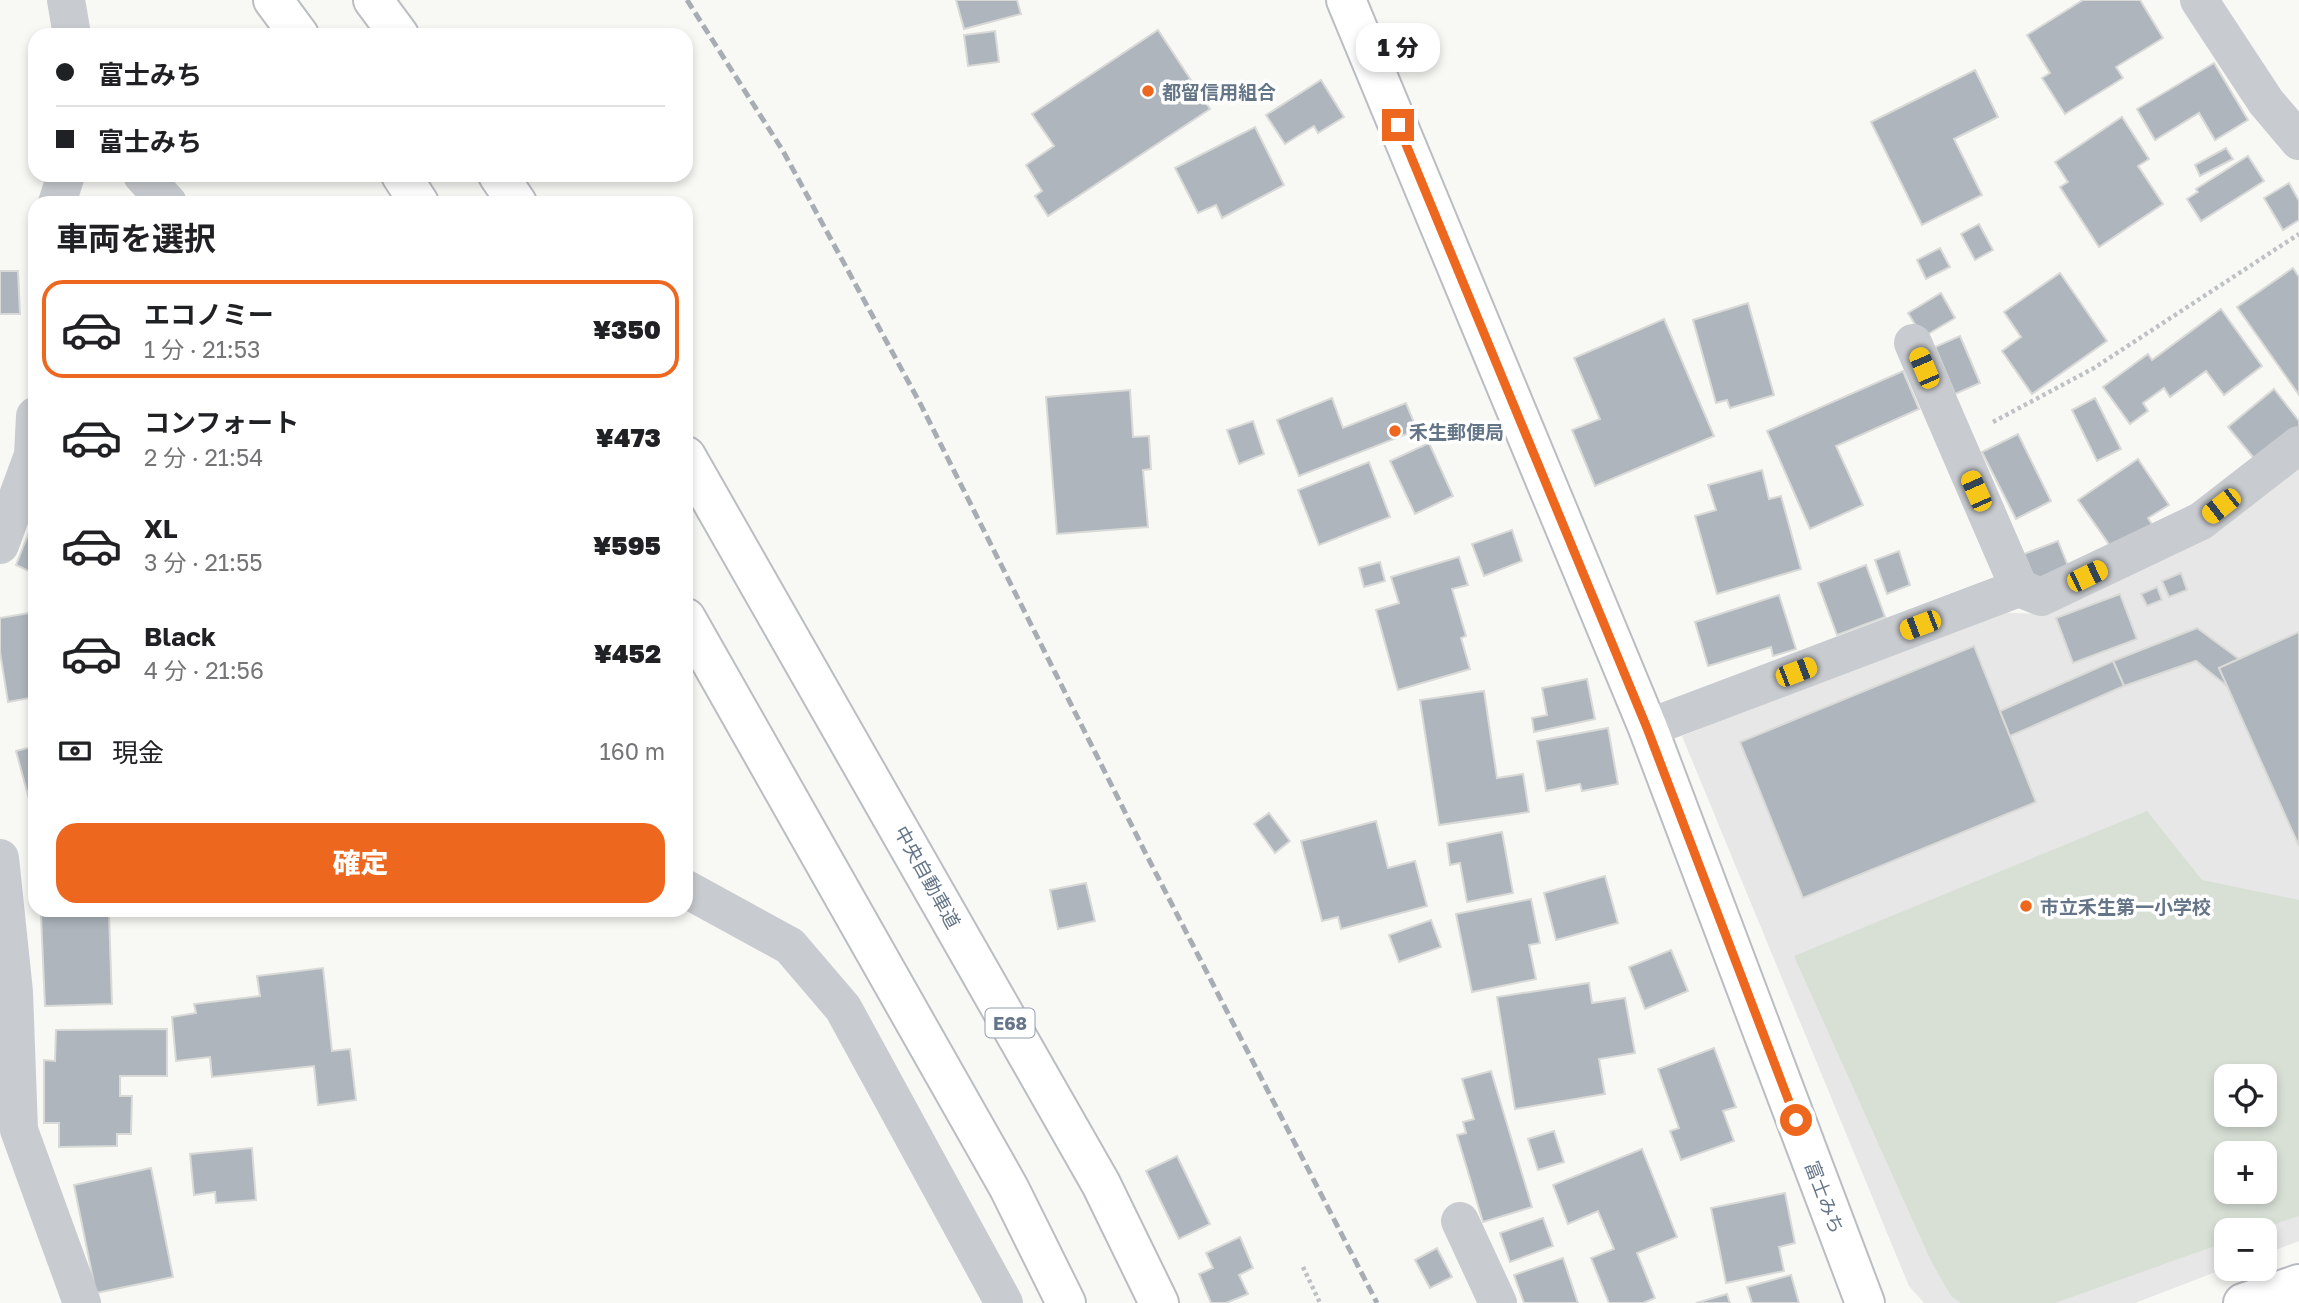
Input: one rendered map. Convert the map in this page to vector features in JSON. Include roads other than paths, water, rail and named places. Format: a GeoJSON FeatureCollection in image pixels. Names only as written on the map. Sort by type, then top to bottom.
{"type":"FeatureCollection","features":[{"type":"Feature","properties":{"kind":"main road"},"geometry":{"type":"LineString","coordinates":[[273,0],[294,28]]}},
{"type":"Feature","properties":{"kind":"main road"},"geometry":{"type":"LineString","coordinates":[[373,0],[393,28]]}},
{"type":"Feature","properties":{"kind":"main road","name":"富士みち"},"geometry":{"type":"LineString","coordinates":[[1346,0],[1647,728],[1865,1303]]}},
{"type":"Feature","properties":{"kind":"main road","name":"中央自動車道"},"geometry":{"type":"LineString","coordinates":[[693,468],[1101,1184],[1159,1303]]}},
{"type":"Feature","properties":{"kind":"main road"},"geometry":{"type":"LineString","coordinates":[[693,630],[1009,1188],[1066,1303]]}},
{"type":"Feature","properties":{"kind":"main road"},"geometry":{"type":"LineString","coordinates":[[2243,1303],[2299,1284]]}},
{"type":"Feature","properties":{"kind":"street"},"geometry":{"type":"LineString","coordinates":[[66,0],[71,28]]}},
{"type":"Feature","properties":{"kind":"street"},"geometry":{"type":"LineString","coordinates":[[2199,0],[2266,102],[2299,141]]}},
{"type":"Feature","properties":{"kind":"street"},"geometry":{"type":"LineString","coordinates":[[148,182],[162,196]]}},
{"type":"Feature","properties":{"kind":"street"},"geometry":{"type":"LineString","coordinates":[[1913,343],[2019,588]]}},
{"type":"Feature","properties":{"kind":"street"},"geometry":{"type":"LineString","coordinates":[[1647,728],[2019,588],[2041,597],[2201,521],[2299,446]]}},
{"type":"Feature","properties":{"kind":"street"},"geometry":{"type":"LineString","coordinates":[[0,545],[28,469]]}},
{"type":"Feature","properties":{"kind":"street"},"geometry":{"type":"LineString","coordinates":[[0,858],[14,992],[19,1130],[82,1303]]}},
{"type":"Feature","properties":{"kind":"street"},"geometry":{"type":"LineString","coordinates":[[693,893],[790,946],[843,1008],[1004,1303]]}},
{"type":"Feature","properties":{"kind":"street"},"geometry":{"type":"LineString","coordinates":[[1460,1221],[1499,1303]]}},
{"type":"Feature","properties":{"kind":"railway"},"geometry":{"type":"LineString","coordinates":[[687,0],[783,151],[921,405],[1146,854],[1377,1303]]}},
{"type":"Feature","properties":{"kind":"place","name":"都留信用組合"},"geometry":{"type":"Point","coordinates":[1148,91]}},
{"type":"Feature","properties":{"kind":"place","name":"禾生郵便局"},"geometry":{"type":"Point","coordinates":[1395,431]}},
{"type":"Feature","properties":{"kind":"place","name":"市立禾生第一小学校"},"geometry":{"type":"Point","coordinates":[2026,906]}}]}
